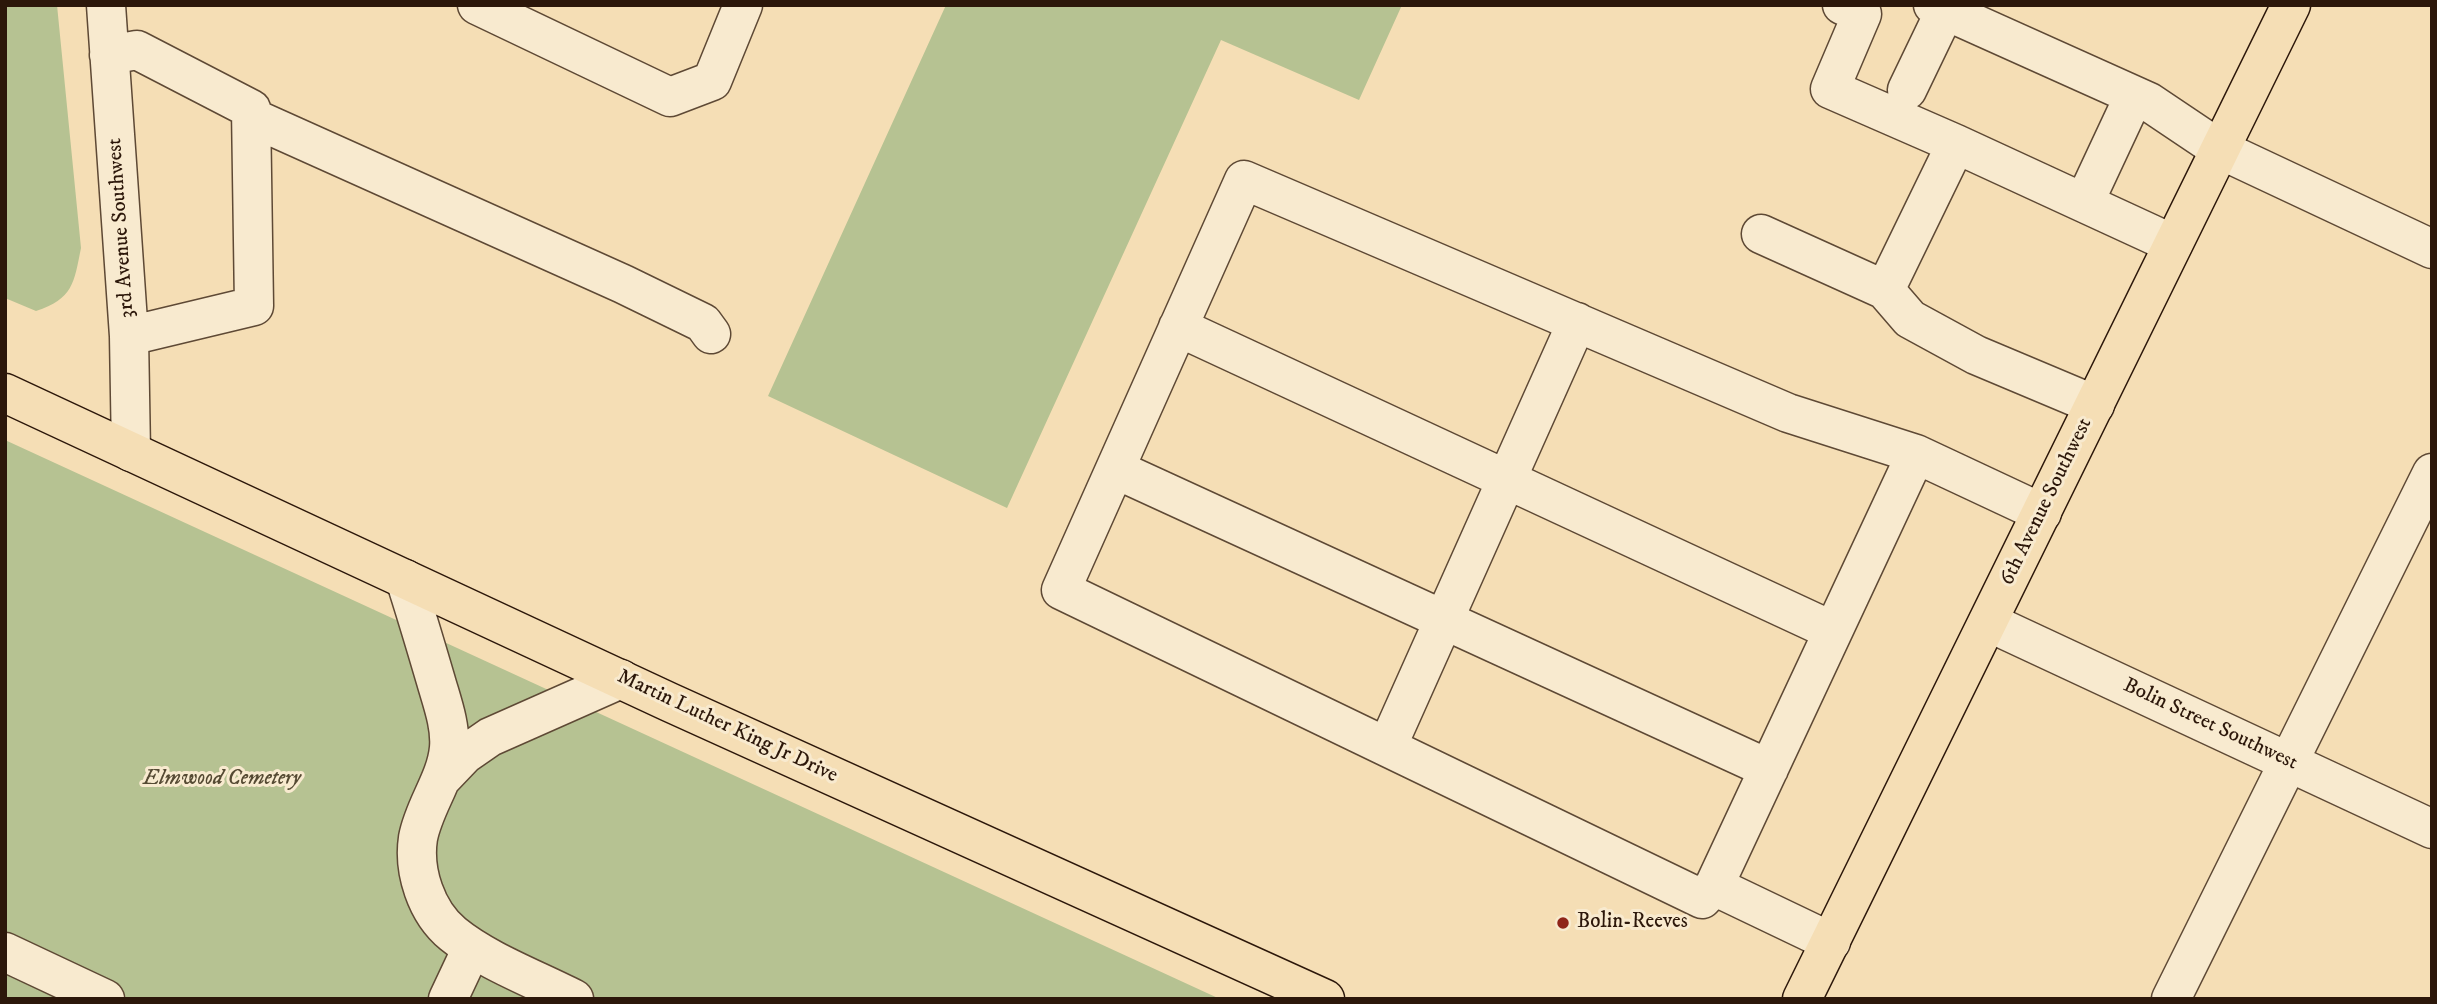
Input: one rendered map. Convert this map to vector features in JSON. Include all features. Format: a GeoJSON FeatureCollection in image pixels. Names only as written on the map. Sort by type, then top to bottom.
{"type":"FeatureCollection","features":[{"type":"Feature","properties":{"kind":"main road","name":"6th Avenue Southwest"},"geometry":{"type":"LineString","coordinates":[[1802,999],[2291,5]]}},
{"type":"Feature","properties":{"kind":"main road","name":"Martin Luther King Jr Drive"},"geometry":{"type":"LineString","coordinates":[[5,393],[621,679],[1325,999]]}},
{"type":"Feature","properties":{"kind":"street","name":"3rd Avenue Southwest"},"geometry":{"type":"LineString","coordinates":[[106,5],[129,336],[131,452]]}},
{"type":"Feature","properties":{"kind":"street"},"geometry":{"type":"LineString","coordinates":[[477,5],[670,97],[712,81],[743,5]]}},
{"type":"Feature","properties":{"kind":"street"},"geometry":{"type":"LineString","coordinates":[[1842,5],[1862,14],[1830,89],[2173,244]]}},
{"type":"Feature","properties":{"kind":"street"},"geometry":{"type":"LineString","coordinates":[[1907,90],[1939,8],[2149,102],[2220,149],[2432,249]]}},
{"type":"Feature","properties":{"kind":"street"},"geometry":{"type":"LineString","coordinates":[[109,55],[137,50],[251,109],[254,306],[129,336]]}},
{"type":"Feature","properties":{"kind":"street"},"geometry":{"type":"LineString","coordinates":[[2084,203],[2134,96]]}},
{"type":"Feature","properties":{"kind":"street"},"geometry":{"type":"LineString","coordinates":[[251,117],[623,284],[703,323],[711,334]]}},
{"type":"Feature","properties":{"kind":"street"},"geometry":{"type":"LineString","coordinates":[[1885,290],[1956,144]]}},
{"type":"Feature","properties":{"kind":"street"},"geometry":{"type":"LineString","coordinates":[[1916,454],[1714,886],[1702,899],[1061,590],[1244,180],[1788,413],[1916,454],[2042,513]]}},
{"type":"Feature","properties":{"kind":"street"},"geometry":{"type":"LineString","coordinates":[[1761,234],[1885,290],[1910,319],[1976,355],[2095,405]]}},
{"type":"Feature","properties":{"kind":"street"},"geometry":{"type":"LineString","coordinates":[[1387,747],[1577,322]]}},
{"type":"Feature","properties":{"kind":"street"},"geometry":{"type":"LineString","coordinates":[[1178,327],[1833,631]]}},
{"type":"Feature","properties":{"kind":"street"},"geometry":{"type":"LineString","coordinates":[[1115,469],[1769,769]]}},
{"type":"Feature","properties":{"kind":"street"},"geometry":{"type":"LineString","coordinates":[[2171,999],[2432,473]]}},
{"type":"Feature","properties":{"kind":"street"},"geometry":{"type":"LineString","coordinates":[[405,579],[446,717],[449,747],[442,778],[422,820],[418,839],[417,862],[422,888],[433,911],[450,932],[472,948],[574,999]]}},
{"type":"Feature","properties":{"kind":"street","name":"Bolin Street Southwest"},"geometry":{"type":"LineString","coordinates":[[1988,622],[2432,829]]}},
{"type":"Feature","properties":{"kind":"street"},"geometry":{"type":"LineString","coordinates":[[442,778],[464,755],[490,737],[621,679]]}},
{"type":"Feature","properties":{"kind":"street"},"geometry":{"type":"LineString","coordinates":[[1714,886],[1830,942]]}},
{"type":"Feature","properties":{"kind":"street"},"geometry":{"type":"LineString","coordinates":[[448,999],[472,948]]}},
{"type":"Feature","properties":{"kind":"street"},"geometry":{"type":"LineString","coordinates":[[5,952],[105,999]]}},
{"type":"Feature","properties":{"kind":"green space"},"geometry":{"type":"Polygon","coordinates":[[[5,5],[57,5],[81,248],[73,280],[65,295],[36,311],[5,298],[5,5]]]}},
{"type":"Feature","properties":{"kind":"green space"},"geometry":{"type":"Polygon","coordinates":[[[946,5],[1402,5],[1359,100],[1221,40],[1007,508],[768,396],[946,5]]]}},
{"type":"Feature","properties":{"kind":"green space","name":"Elmwood Cemetery"},"geometry":{"type":"Polygon","coordinates":[[[5,440],[1220,999],[5,999],[5,440]]]}},
{"type":"Feature","properties":{"kind":"place","name":"Bolin-Reeves"},"geometry":{"type":"Point","coordinates":[1563,923]}}]}
